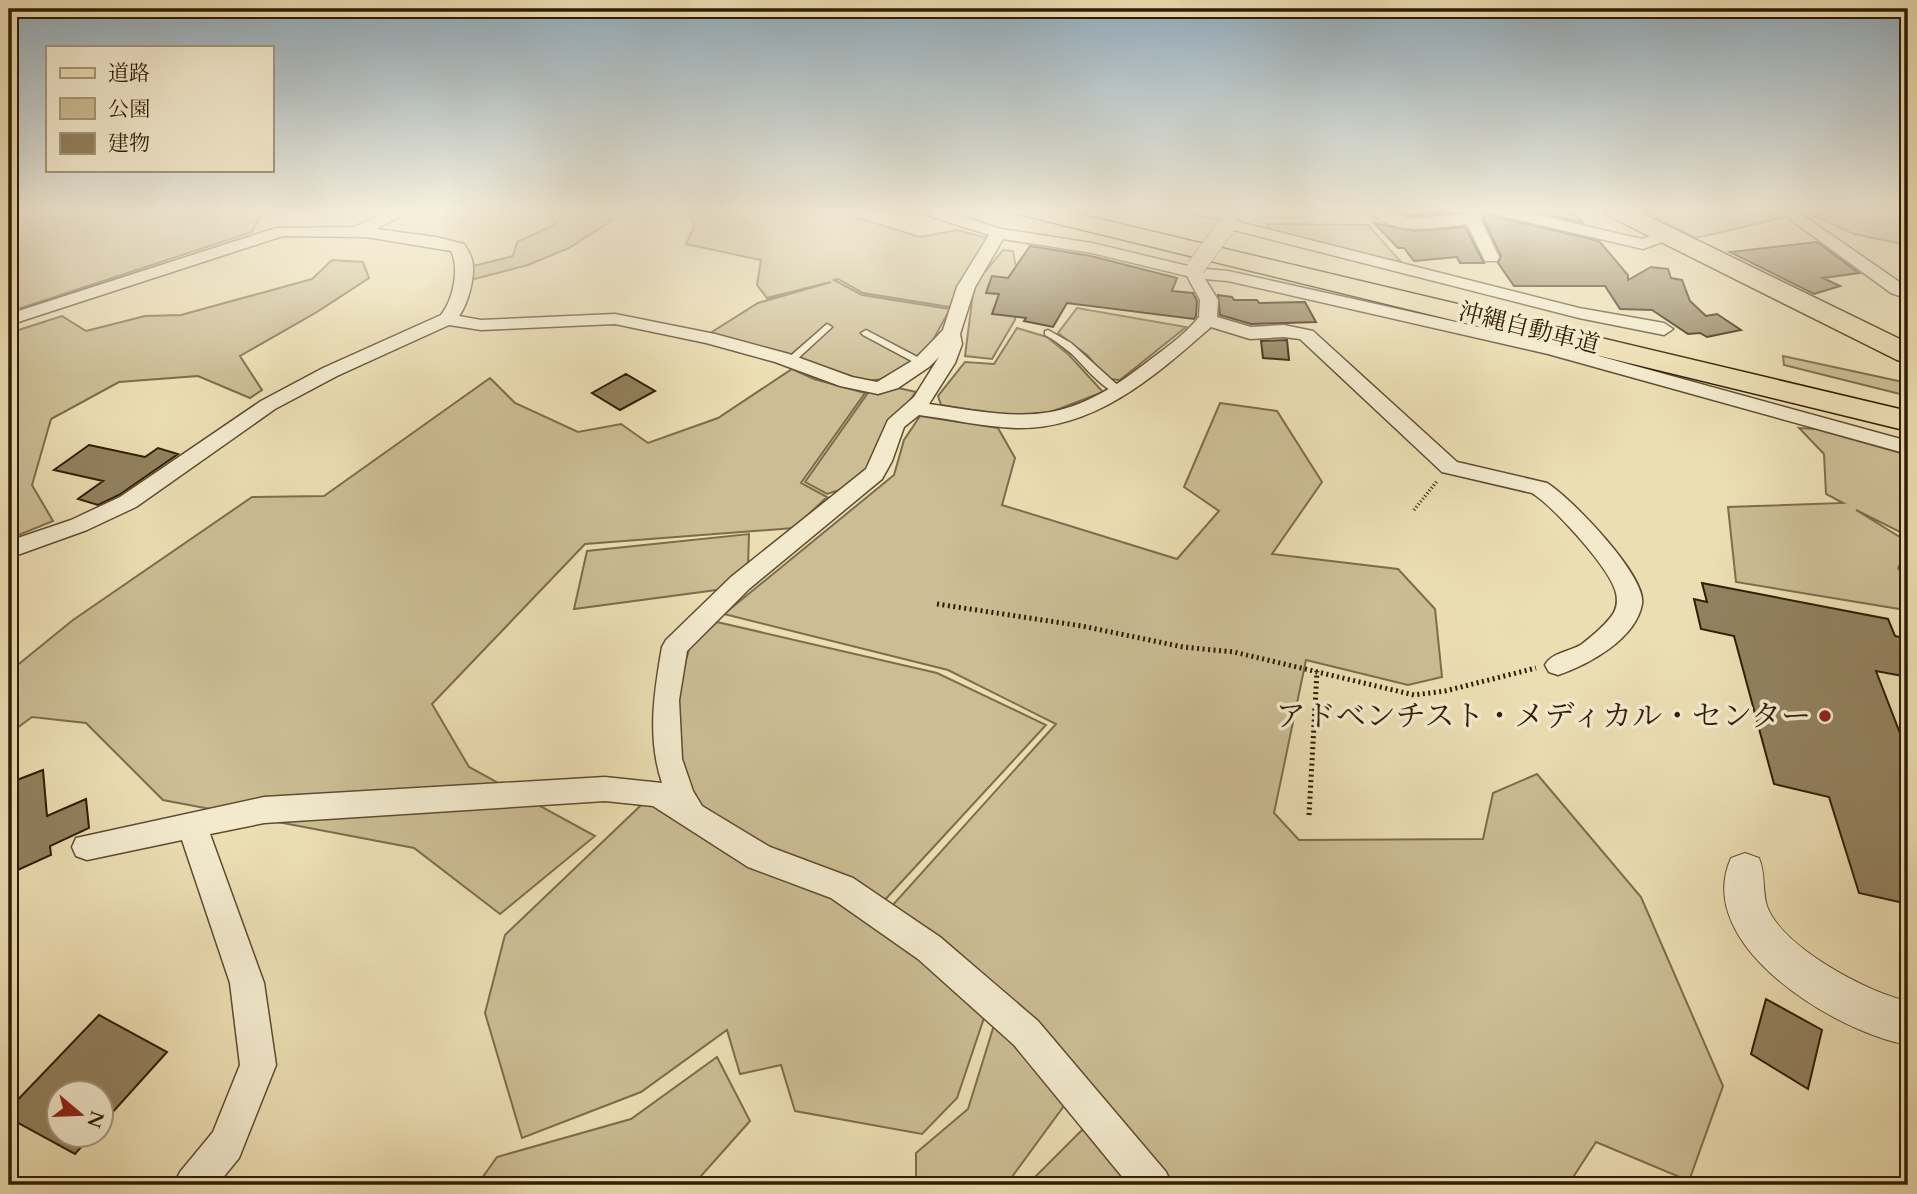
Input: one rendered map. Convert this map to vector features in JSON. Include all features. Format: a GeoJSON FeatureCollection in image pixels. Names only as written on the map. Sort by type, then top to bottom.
{"type":"FeatureCollection","features":[{"type":"Feature","properties":{"kind":"main road","name":"沖縄自動車道"},"geometry":{"type":"LineString","coordinates":[[1262,265],[1908,421]]}},
{"type":"Feature","properties":{"kind":"main road","name":"沖縄自動車道"},"geometry":{"type":"LineString","coordinates":[[1320,265],[1541,316],[1908,407]]}},
{"type":"Feature","properties":{"kind":"main road"},"geometry":{"type":"LineString","coordinates":[[1727,265],[1908,354]]}},
{"type":"Feature","properties":{"kind":"street"},"geometry":{"type":"LineString","coordinates":[[9,320],[177,265]]}},
{"type":"Feature","properties":{"kind":"street"},"geometry":{"type":"LineString","coordinates":[[447,319],[460,296],[463,265]]}},
{"type":"Feature","properties":{"kind":"street"},"geometry":{"type":"LineString","coordinates":[[690,812],[680,794],[668,759],[666,700],[675,647],[740,583],[874,474],[881,465],[890,435],[900,417],[915,408],[953,349],[952,332],[966,287],[981,265]]}},
{"type":"Feature","properties":{"kind":"street"},"geometry":{"type":"LineString","coordinates":[[1170,265],[1552,349],[1908,448]]}},
{"type":"Feature","properties":{"kind":"street"},"geometry":{"type":"LineString","coordinates":[[915,408],[1017,422],[1037,421],[1074,412],[1119,392],[1208,320],[1210,304],[1207,291],[1196,280],[1195,270],[1199,265]]}},
{"type":"Feature","properties":{"kind":"street"},"geometry":{"type":"LineString","coordinates":[[1397,265],[1540,303],[1664,329]]}},
{"type":"Feature","properties":{"kind":"street"},"geometry":{"type":"LineString","coordinates":[[1864,265],[1908,294]]}},
{"type":"Feature","properties":{"kind":"street"},"geometry":{"type":"LineString","coordinates":[[9,550],[79,525],[128,502],[268,405],[330,372],[447,319],[481,325],[615,319],[674,330],[790,360],[847,382],[878,388],[891,384],[922,363],[952,332]]}},
{"type":"Feature","properties":{"kind":"street"},"geometry":{"type":"LineString","coordinates":[[1208,320],[1250,333],[1284,331],[1306,335],[1450,467],[1539,488],[1549,494],[1591,537],[1625,583],[1630,604],[1621,624],[1590,651],[1558,665]]}},
{"type":"Feature","properties":{"kind":"street"},"geometry":{"type":"LineString","coordinates":[[87,847],[264,810],[605,789],[658,794],[759,857],[842,888],[929,948],[1026,1033],[1153,1185]]}},
{"type":"Feature","properties":{"kind":"street"},"geometry":{"type":"LineString","coordinates":[[192,825],[247,983],[258,1065],[226,1145],[193,1185]]}},
{"type":"Feature","properties":{"kind":"street"},"geometry":{"type":"LineString","coordinates":[[1745,871],[1749,914],[1759,933],[1775,951],[1793,967],[1869,1012],[1897,1023],[1908,1023]]}},
{"type":"Feature","properties":{"kind":"lane"},"geometry":{"type":"LineString","coordinates":[[790,360],[827,327]]}},
{"type":"Feature","properties":{"kind":"lane"},"geometry":{"type":"LineString","coordinates":[[866,333],[922,363]]}},
{"type":"Feature","properties":{"kind":"lane"},"geometry":{"type":"LineString","coordinates":[[1048,333],[1082,358],[1119,392]]}},
{"type":"Feature","properties":{"kind":"path"},"geometry":{"type":"LineString","coordinates":[[1414,510],[1450,467]]}},
{"type":"Feature","properties":{"kind":"path"},"geometry":{"type":"LineString","coordinates":[[937,604],[1082,626],[1183,647],[1234,652],[1414,695],[1432,695],[1500,674],[1558,665]]}},
{"type":"Feature","properties":{"kind":"path"},"geometry":{"type":"LineString","coordinates":[[1309,816],[1317,671]]}},
{"type":"Feature","properties":{"kind":"green space"},"geometry":{"type":"Polygon","coordinates":[[[9,265],[153,265],[9,312],[9,265]]]}},
{"type":"Feature","properties":{"kind":"green space"},"geometry":{"type":"Polygon","coordinates":[[[327,265],[364,265],[369,278],[317,312],[240,356],[262,390],[250,398],[198,376],[119,382],[51,419],[32,485],[53,521],[9,539],[9,333],[62,316],[86,331],[145,316],[181,315],[312,279],[327,265]]]}},
{"type":"Feature","properties":{"kind":"green space"},"geometry":{"type":"Polygon","coordinates":[[[478,265],[529,265],[471,280],[473,266],[478,265]]]}},
{"type":"Feature","properties":{"kind":"green space"},"geometry":{"type":"Polygon","coordinates":[[[760,265],[973,265],[950,307],[863,293],[838,279],[834,280],[862,295],[950,309],[927,351],[885,379],[865,381],[789,355],[707,335],[758,303],[831,282],[767,298],[757,285],[760,265]]]}},
{"type":"Feature","properties":{"kind":"green space"},"geometry":{"type":"Polygon","coordinates":[[[991,265],[1016,265],[1018,277],[1015,320],[992,359],[965,356],[974,285],[991,265]]]}},
{"type":"Feature","properties":{"kind":"green space"},"geometry":{"type":"Polygon","coordinates":[[[1077,308],[1186,327],[1120,380],[1108,379],[1087,355],[1058,333],[1077,308]]]}},
{"type":"Feature","properties":{"kind":"green space"},"geometry":{"type":"Polygon","coordinates":[[[1017,328],[1047,337],[1069,355],[1103,392],[1051,412],[1009,416],[941,405],[938,396],[965,362],[994,364],[1017,328]]]}},
{"type":"Feature","properties":{"kind":"green space"},"geometry":{"type":"Polygon","coordinates":[[[1783,356],[1908,383],[1908,396],[1784,365],[1783,356]]]}},
{"type":"Feature","properties":{"kind":"green space"},"geometry":{"type":"Polygon","coordinates":[[[792,369],[814,379],[865,393],[801,483],[827,497],[794,528],[585,544],[432,704],[469,767],[595,836],[500,914],[414,848],[163,800],[86,723],[32,717],[9,734],[9,672],[73,620],[252,497],[324,496],[490,378],[515,403],[578,432],[621,424],[648,443],[718,418],[792,369]]]}},
{"type":"Feature","properties":{"kind":"green space"},"geometry":{"type":"Polygon","coordinates":[[[894,387],[916,392],[882,438],[875,459],[852,486],[827,494],[805,482],[870,390],[894,387]]]}},
{"type":"Feature","properties":{"kind":"green space"},"geometry":{"type":"Polygon","coordinates":[[[1220,403],[1277,411],[1322,482],[1272,554],[1398,569],[1435,609],[1442,677],[1408,685],[1306,660],[1274,813],[1299,840],[1483,839],[1493,793],[1537,774],[1641,897],[1723,1086],[1689,1181],[1596,1142],[1568,1185],[1174,1185],[1020,1005],[890,908],[1056,724],[948,670],[724,614],[894,475],[904,440],[920,416],[998,428],[1015,458],[1002,505],[1177,559],[1219,511],[1184,487],[1220,403]]]}},
{"type":"Feature","properties":{"kind":"green space"},"geometry":{"type":"Polygon","coordinates":[[[1799,428],[1816,429],[1908,455],[1908,536],[1856,510],[1908,542],[1908,549],[1898,568],[1908,580],[1908,614],[1905,610],[1736,582],[1728,507],[1843,503],[1826,494],[1824,454],[1799,428]]]}},
{"type":"Feature","properties":{"kind":"green space"},"geometry":{"type":"Polygon","coordinates":[[[749,534],[748,568],[724,589],[574,609],[587,551],[749,534]]]}},
{"type":"Feature","properties":{"kind":"green space"},"geometry":{"type":"Polygon","coordinates":[[[717,622],[937,673],[1046,725],[870,916],[986,1012],[957,1098],[922,1134],[795,1111],[781,1065],[740,1074],[727,1030],[641,1092],[522,1138],[485,1013],[505,935],[681,767],[674,701],[690,646],[717,622]]]}},
{"type":"Feature","properties":{"kind":"green space"},"geometry":{"type":"Polygon","coordinates":[[[995,1022],[1066,1103],[1006,1185],[916,1185],[916,1153],[968,1109],[995,1022]]]}},
{"type":"Feature","properties":{"kind":"green space"},"geometry":{"type":"Polygon","coordinates":[[[717,1057],[750,1121],[693,1185],[477,1185],[497,1157],[631,1119],[717,1057]]]}},
{"type":"Feature","properties":{"kind":"green space"},"geometry":{"type":"Polygon","coordinates":[[[1088,1124],[1140,1185],[1027,1185],[1088,1124]]]}},
{"type":"Feature","properties":{"kind":"building"},"geometry":{"type":"Polygon","coordinates":[[[1017,265],[1125,265],[1177,278],[1172,291],[1193,293],[1197,301],[1196,316],[1194,319],[1067,303],[1053,327],[1024,321],[1026,318],[992,314],[999,294],[986,293],[992,276],[1008,278],[1017,265]]]}},
{"type":"Feature","properties":{"kind":"building"},"geometry":{"type":"Polygon","coordinates":[[[1499,265],[1619,265],[1628,275],[1628,280],[1651,267],[1668,269],[1671,278],[1682,280],[1690,301],[1706,316],[1717,314],[1741,330],[1707,337],[1700,333],[1688,334],[1652,310],[1620,309],[1605,286],[1514,286],[1499,265]]]}},
{"type":"Feature","properties":{"kind":"building"},"geometry":{"type":"Polygon","coordinates":[[[1755,265],[1848,265],[1859,273],[1823,278],[1840,286],[1814,294],[1755,265]]]}},
{"type":"Feature","properties":{"kind":"building"},"geometry":{"type":"Polygon","coordinates":[[[1218,295],[1232,297],[1234,300],[1257,300],[1259,303],[1305,302],[1316,322],[1251,324],[1220,315],[1218,295]]]}},
{"type":"Feature","properties":{"kind":"building"},"geometry":{"type":"Polygon","coordinates":[[[1287,340],[1289,360],[1263,358],[1261,341],[1287,340]]]}},
{"type":"Feature","properties":{"kind":"building"},"geometry":{"type":"Polygon","coordinates":[[[626,374],[655,391],[620,410],[592,393],[626,374]]]}},
{"type":"Feature","properties":{"kind":"building"},"geometry":{"type":"Polygon","coordinates":[[[89,445],[145,457],[158,448],[178,454],[119,495],[98,505],[78,499],[103,481],[54,470],[89,445]]]}},
{"type":"Feature","properties":{"kind":"building","name":"アドベンチスト・メディカル・センター"},"geometry":{"type":"Polygon","coordinates":[[[1702,583],[1888,619],[1895,636],[1908,639],[1908,677],[1876,671],[1908,754],[1908,904],[1859,893],[1829,797],[1774,784],[1734,636],[1701,629],[1694,599],[1707,602],[1702,583]]]}},
{"type":"Feature","properties":{"kind":"building"},"geometry":{"type":"Polygon","coordinates":[[[43,770],[47,816],[86,799],[89,828],[50,846],[51,855],[9,874],[9,783],[43,770]]]}},
{"type":"Feature","properties":{"kind":"building"},"geometry":{"type":"Polygon","coordinates":[[[1766,999],[1822,1030],[1808,1089],[1751,1054],[1766,999]]]}},
{"type":"Feature","properties":{"kind":"building"},"geometry":{"type":"Polygon","coordinates":[[[99,1015],[167,1052],[116,1108],[116,1078],[46,1078],[46,1138],[9,1118],[9,1109],[99,1015]]]}},
{"type":"Feature","properties":{"kind":"building"},"geometry":{"type":"Polygon","coordinates":[[[64,1148],[80,1148],[75,1154],[64,1148]]]}},
{"type":"Feature","properties":{"kind":"place","name":"アドベンチスト・メディカル・センター"},"geometry":{"type":"Point","coordinates":[1825,716]}}]}
